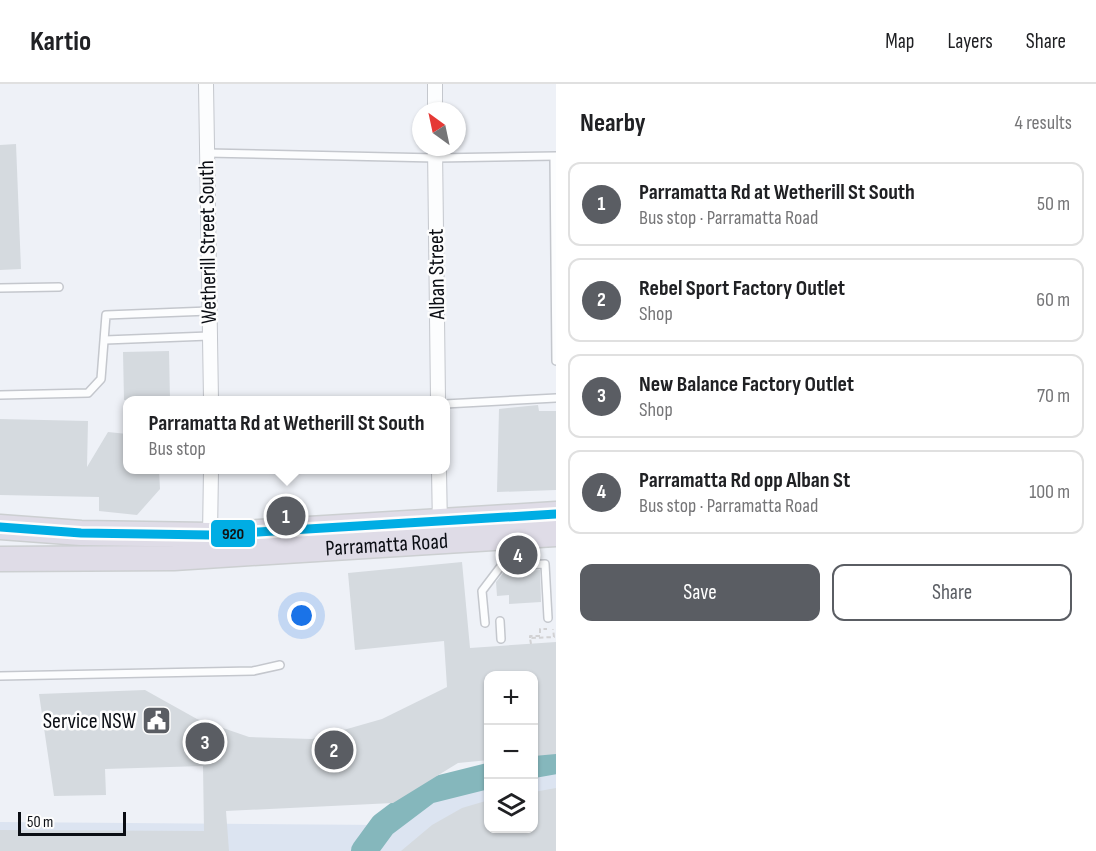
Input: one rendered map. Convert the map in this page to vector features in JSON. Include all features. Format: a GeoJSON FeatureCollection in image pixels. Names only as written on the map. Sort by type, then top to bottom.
{"type":"FeatureCollection","features":[{"type":"Feature","properties":{"kind":"highway","name":"Parramatta Road"},"geometry":{"type":"LineString","coordinates":[[0,558],[174,558],[440,531],[556,514]]}},
{"type":"Feature","properties":{"kind":"highway","name":"Parramatta Road"},"geometry":{"type":"LineString","coordinates":[[0,527],[81,533],[210,535],[440,531],[556,534]]}},
{"type":"Feature","properties":{"kind":"street","name":"Wetherill Street South"},"geometry":{"type":"LineString","coordinates":[[206,84],[211,396]]}},
{"type":"Feature","properties":{"kind":"street"},"geometry":{"type":"LineString","coordinates":[[435,84],[435,102]]}},
{"type":"Feature","properties":{"kind":"street","name":"Alban Street"},"geometry":{"type":"LineString","coordinates":[[436,156],[438,396]]}},
{"type":"Feature","properties":{"kind":"street"},"geometry":{"type":"LineString","coordinates":[[210,535],[211,474]]}},
{"type":"Feature","properties":{"kind":"street"},"geometry":{"type":"LineString","coordinates":[[439,474],[440,531]]}},
{"type":"Feature","properties":{"kind":"lane"},"geometry":{"type":"LineString","coordinates":[[207,153],[412,152]]}},
{"type":"Feature","properties":{"kind":"lane"},"geometry":{"type":"LineString","coordinates":[[466,153],[555,157],[556,361]]}},
{"type":"Feature","properties":{"kind":"lane"},"geometry":{"type":"LineString","coordinates":[[0,288],[59,287]]}},
{"type":"Feature","properties":{"kind":"lane"},"geometry":{"type":"LineString","coordinates":[[0,395],[88,393],[101,379],[106,315],[209,311]]}},
{"type":"Feature","properties":{"kind":"lane"},"geometry":{"type":"LineString","coordinates":[[105,340],[209,336]]}},
{"type":"Feature","properties":{"kind":"lane"},"geometry":{"type":"LineString","coordinates":[[450,404],[556,398]]}},
{"type":"Feature","properties":{"kind":"lane"},"geometry":{"type":"LineString","coordinates":[[484,622],[482,591],[501,567],[545,564],[548,618]]}},
{"type":"Feature","properties":{"kind":"lane"},"geometry":{"type":"LineString","coordinates":[[500,621],[501,639]]}},
{"type":"Feature","properties":{"kind":"lane"},"geometry":{"type":"LineString","coordinates":[[0,676],[253,671],[280,665]]}},
{"type":"Feature","properties":{"kind":"path"},"geometry":{"type":"LineString","coordinates":[[554,628],[554,637],[531,638],[530,636],[540,636],[540,629],[554,628]]}},
{"type":"Feature","properties":{"kind":"path"},"geometry":{"type":"LineString","coordinates":[[531,638],[531,644]]}},
{"type":"Feature","properties":{"kind":"shaded area"},"geometry":{"type":"Polygon","coordinates":[[[556,761],[556,851],[0,851],[0,822],[383,825],[428,791],[484,777],[484,833],[538,833],[538,764],[556,761]]]}},
{"type":"Feature","properties":{"kind":"building"},"geometry":{"type":"Polygon","coordinates":[[[16,144],[21,269],[0,270],[0,145],[16,144]]]}},
{"type":"Feature","properties":{"kind":"building"},"geometry":{"type":"Polygon","coordinates":[[[169,351],[170,396],[124,396],[123,352],[169,351]]]}},
{"type":"Feature","properties":{"kind":"building"},"geometry":{"type":"Polygon","coordinates":[[[538,405],[539,411],[556,411],[556,490],[497,492],[499,409],[538,405]]]}},
{"type":"Feature","properties":{"kind":"building"},"geometry":{"type":"Polygon","coordinates":[[[0,419],[88,421],[87,467],[108,432],[123,434],[123,474],[159,474],[160,489],[137,515],[99,511],[99,497],[0,495],[0,419]]]}},
{"type":"Feature","properties":{"kind":"building"},"geometry":{"type":"Polygon","coordinates":[[[462,562],[470,648],[556,642],[556,754],[538,756],[538,671],[484,671],[484,760],[458,763],[393,803],[226,811],[229,851],[0,851],[0,830],[204,831],[203,766],[105,769],[106,795],[54,796],[39,694],[145,690],[197,719],[249,737],[312,739],[382,719],[447,687],[444,641],[355,650],[348,573],[462,562]]]}},
{"type":"Feature","properties":{"kind":"building"},"geometry":{"type":"Polygon","coordinates":[[[540,570],[541,602],[509,604],[509,595],[497,596],[496,582],[504,572],[540,570]]]}},
{"type":"Feature","properties":{"kind":"building"},"geometry":{"type":"Polygon","coordinates":[[[556,788],[556,851],[401,851],[432,825],[462,808],[484,801],[484,833],[538,833],[538,791],[556,788]]]}},
{"type":"Feature","properties":{"kind":"waterway"},"geometry":{"type":"LineString","coordinates":[[538,764],[556,761]]}},
{"type":"Feature","properties":{"kind":"waterway"},"geometry":{"type":"LineString","coordinates":[[364,851],[383,825],[428,791],[484,777]]}},
{"type":"Feature","properties":{"kind":"transit line","name":"920"},"geometry":{"type":"LineString","coordinates":[[0,527],[81,533],[210,535],[556,514]]}},
{"type":"Feature","properties":{"kind":"place","name":"Parramatta Rd at Wetherill St South"},"geometry":{"type":"Point","coordinates":[286,516]}},
{"type":"Feature","properties":{"kind":"place","name":"Parramatta Rd opp Alban St"},"geometry":{"type":"Point","coordinates":[518,555]}},
{"type":"Feature","properties":{"kind":"place","name":"Service NSW"},"geometry":{"type":"Point","coordinates":[157,721]}},
{"type":"Feature","properties":{"kind":"place","name":"New Balance Factory Outlet"},"geometry":{"type":"Point","coordinates":[205,742]}},
{"type":"Feature","properties":{"kind":"place","name":"Rebel Sport Factory Outlet"},"geometry":{"type":"Point","coordinates":[334,750]}}]}
